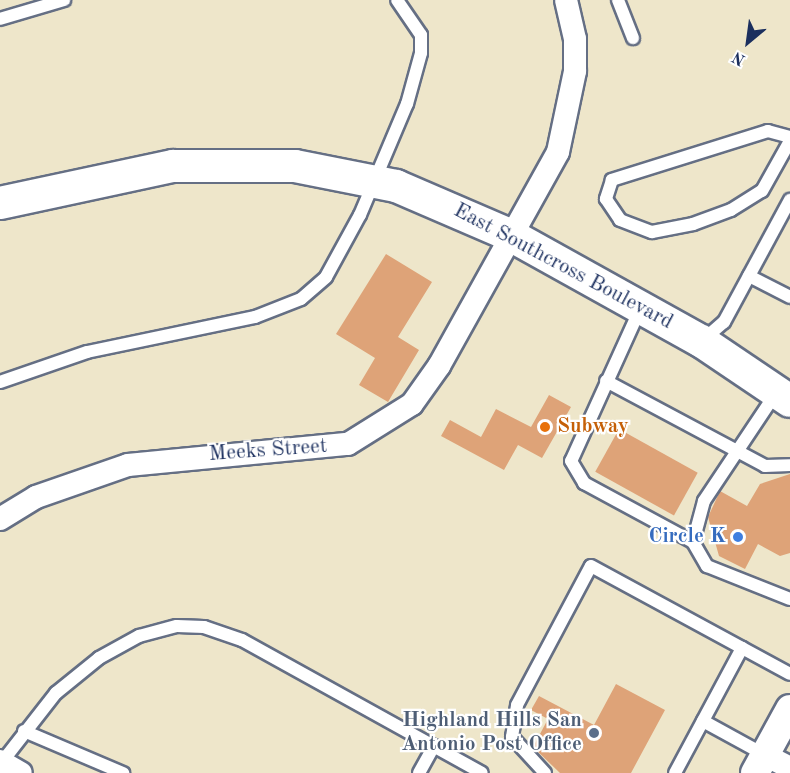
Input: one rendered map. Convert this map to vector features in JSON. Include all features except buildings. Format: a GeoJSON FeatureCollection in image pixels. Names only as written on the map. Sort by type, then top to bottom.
{"type":"FeatureCollection","features":[{"type":"Feature","properties":{"kind":"main road","name":"East Southcross Boulevard"},"geometry":{"type":"LineString","coordinates":[[0,203],[173,166],[295,166],[374,182],[456,208],[512,236],[701,341],[783,397]]}},
{"type":"Feature","properties":{"kind":"street","name":"Meeks Street"},"geometry":{"type":"LineString","coordinates":[[0,519],[45,493],[128,465],[188,456],[317,451],[378,430],[412,404],[440,366],[545,181],[570,111],[575,39],[566,0]]}},
{"type":"Feature","properties":{"kind":"street"},"geometry":{"type":"LineString","coordinates":[[790,709],[760,764],[790,768]]}},
{"type":"Feature","properties":{"kind":"lane"},"geometry":{"type":"LineString","coordinates":[[0,19],[64,0]]}},
{"type":"Feature","properties":{"kind":"lane"},"geometry":{"type":"LineString","coordinates":[[0,382],[87,352],[255,318],[301,299],[326,277],[374,182],[421,53],[420,35],[397,0]]}},
{"type":"Feature","properties":{"kind":"lane"},"geometry":{"type":"LineString","coordinates":[[618,0],[633,38]]}},
{"type":"Feature","properties":{"kind":"lane"},"geometry":{"type":"LineString","coordinates":[[768,131],[790,139],[762,191],[731,210],[693,224],[652,232],[620,220],[606,199],[612,180],[768,131]]}},
{"type":"Feature","properties":{"kind":"lane"},"geometry":{"type":"LineString","coordinates":[[701,341],[724,322],[790,200]]}},
{"type":"Feature","properties":{"kind":"lane"},"geometry":{"type":"LineString","coordinates":[[749,276],[790,297]]}},
{"type":"Feature","properties":{"kind":"lane"},"geometry":{"type":"LineString","coordinates":[[641,307],[576,446],[574,472],[584,483],[693,542],[707,566],[790,599]]}},
{"type":"Feature","properties":{"kind":"lane"},"geometry":{"type":"LineString","coordinates":[[606,381],[765,466],[790,465]]}},
{"type":"Feature","properties":{"kind":"lane"},"geometry":{"type":"LineString","coordinates":[[693,542],[704,501],[736,450],[783,397]]}},
{"type":"Feature","properties":{"kind":"lane"},"geometry":{"type":"LineString","coordinates":[[545,773],[512,737],[517,705],[591,566],[790,674]]}},
{"type":"Feature","properties":{"kind":"lane"},"geometry":{"type":"LineString","coordinates":[[8,765],[24,731],[56,693],[99,658],[139,636],[177,626],[204,627],[242,640],[482,773]]}},
{"type":"Feature","properties":{"kind":"lane"},"geometry":{"type":"LineString","coordinates":[[675,773],[742,648]]}},
{"type":"Feature","properties":{"kind":"lane"},"geometry":{"type":"LineString","coordinates":[[703,722],[760,764]]}},
{"type":"Feature","properties":{"kind":"lane"},"geometry":{"type":"LineString","coordinates":[[24,731],[123,773]]}},
{"type":"Feature","properties":{"kind":"lane"},"geometry":{"type":"LineString","coordinates":[[419,773],[434,746]]}},
{"type":"Feature","properties":{"kind":"place","name":"Subway"},"geometry":{"type":"Point","coordinates":[545,427]}},
{"type":"Feature","properties":{"kind":"place","name":"Circle K"},"geometry":{"type":"Point","coordinates":[738,537]}},
{"type":"Feature","properties":{"kind":"place","name":"Highland Hills San Antonio Post Office"},"geometry":{"type":"Point","coordinates":[594,733]}}]}
